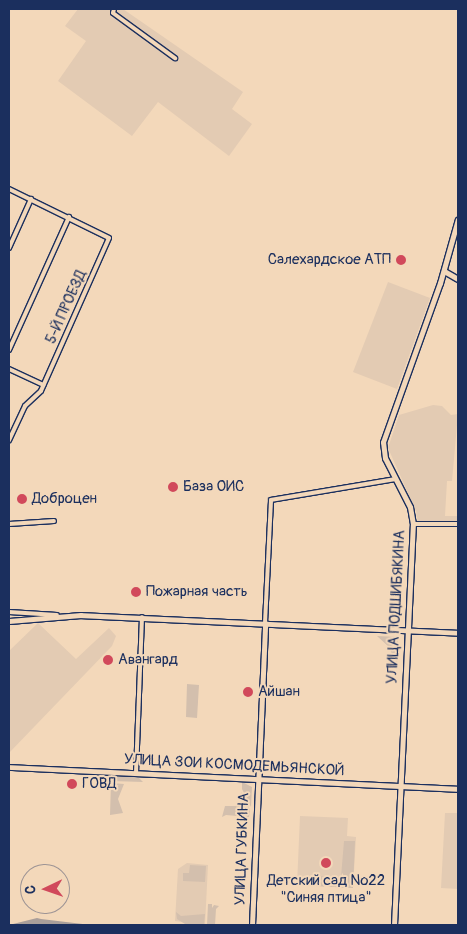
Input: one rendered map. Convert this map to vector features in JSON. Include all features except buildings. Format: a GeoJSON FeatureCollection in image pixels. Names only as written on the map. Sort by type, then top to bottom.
{"type":"FeatureCollection","features":[{"type":"Feature","properties":{"kind":"main road","name":"УЛИЦА ПОДШИБЯКИНА"},"geometry":{"type":"LineString","coordinates":[[394,925],[414,524],[410,507],[385,458],[383,442],[444,271],[458,219]]}},
{"type":"Feature","properties":{"kind":"main road"},"geometry":{"type":"LineString","coordinates":[[444,271],[458,279]]}},
{"type":"Feature","properties":{"kind":"main road"},"geometry":{"type":"LineString","coordinates":[[9,621],[59,615],[81,615],[458,633]]}},
{"type":"Feature","properties":{"kind":"main road","name":"УЛИЦА ГУБКИНА"},"geometry":{"type":"LineString","coordinates":[[252,925],[265,623]]}},
{"type":"Feature","properties":{"kind":"main road","name":"УЛИЦА ЗОИ КОСМОДЕМЬЯНСКОЙ"},"geometry":{"type":"LineString","coordinates":[[9,767],[458,789]]}},
{"type":"Feature","properties":{"kind":"street"},"geometry":{"type":"LineString","coordinates":[[114,9],[113,13],[175,58]]}},
{"type":"Feature","properties":{"kind":"street"},"geometry":{"type":"LineString","coordinates":[[9,189],[69,217],[9,350]]}},
{"type":"Feature","properties":{"kind":"street"},"geometry":{"type":"LineString","coordinates":[[9,248],[31,199]]}},
{"type":"Feature","properties":{"kind":"street","name":"5-Й ПРОЕЗД"},"geometry":{"type":"LineString","coordinates":[[9,441],[25,406],[43,385],[109,238],[69,217]]}},
{"type":"Feature","properties":{"kind":"street"},"geometry":{"type":"LineString","coordinates":[[9,369],[43,385]]}},
{"type":"Feature","properties":{"kind":"street"},"geometry":{"type":"LineString","coordinates":[[265,623],[270,507],[273,498],[395,478]]}},
{"type":"Feature","properties":{"kind":"street"},"geometry":{"type":"LineString","coordinates":[[9,524],[54,522]]}},
{"type":"Feature","properties":{"kind":"street"},"geometry":{"type":"LineString","coordinates":[[414,524],[458,524]]}},
{"type":"Feature","properties":{"kind":"street"},"geometry":{"type":"LineString","coordinates":[[9,612],[59,615]]}},
{"type":"Feature","properties":{"kind":"street"},"geometry":{"type":"LineString","coordinates":[[136,773],[142,617]]}},
{"type":"Feature","properties":{"kind":"shaded area"},"geometry":{"type":"Polygon","coordinates":[[[78,9],[123,9],[243,92],[232,109],[252,124],[229,156],[158,102],[132,136],[58,81],[86,41],[65,26],[78,9]]]}},
{"type":"Feature","properties":{"kind":"shaded area"},"geometry":{"type":"Polygon","coordinates":[[[388,282],[430,298],[397,389],[353,372],[388,282]]]}},
{"type":"Feature","properties":{"kind":"shaded area"},"geometry":{"type":"Polygon","coordinates":[[[433,405],[442,406],[451,415],[458,414],[452,481],[447,481],[445,516],[458,516],[458,523],[418,523],[416,511],[388,448],[399,415],[433,405]]]}},
{"type":"Feature","properties":{"kind":"shaded area"},"geometry":{"type":"Polygon","coordinates":[[[38,623],[76,659],[109,628],[116,636],[112,646],[9,753],[9,651],[38,623]]]}},
{"type":"Feature","properties":{"kind":"shaded area"},"geometry":{"type":"Polygon","coordinates":[[[377,636],[398,637],[397,665],[389,647],[377,636]]]}},
{"type":"Feature","properties":{"kind":"shaded area"},"geometry":{"type":"Polygon","coordinates":[[[187,684],[199,685],[197,718],[186,717],[187,684]]]}},
{"type":"Feature","properties":{"kind":"shaded area"},"geometry":{"type":"Polygon","coordinates":[[[117,776],[138,777],[143,782],[112,781],[117,776]]]}},
{"type":"Feature","properties":{"kind":"shaded area"},"geometry":{"type":"Polygon","coordinates":[[[242,782],[252,787],[251,807],[242,789],[242,782]]]}},
{"type":"Feature","properties":{"kind":"shaded area"},"geometry":{"type":"Polygon","coordinates":[[[111,783],[124,784],[118,799],[123,813],[110,815],[111,783]]]}},
{"type":"Feature","properties":{"kind":"shaded area"},"geometry":{"type":"Polygon","coordinates":[[[241,792],[250,810],[249,817],[226,815],[222,817],[225,806],[240,806],[241,792]]]}},
{"type":"Feature","properties":{"kind":"shaded area"},"geometry":{"type":"Polygon","coordinates":[[[445,813],[458,813],[458,889],[441,888],[445,813]]]}},
{"type":"Feature","properties":{"kind":"shaded area","name":"Детский сад №22 \"Синяя птица\""},"geometry":{"type":"Polygon","coordinates":[[[300,816],[348,818],[347,836],[356,837],[353,888],[297,885],[300,816]]]}},
{"type":"Feature","properties":{"kind":"shaded area"},"geometry":{"type":"Polygon","coordinates":[[[344,841],[355,841],[353,888],[315,886],[316,876],[341,877],[344,841]]]}},
{"type":"Feature","properties":{"kind":"shaded area"},"geometry":{"type":"Polygon","coordinates":[[[187,863],[208,865],[205,925],[175,921],[178,869],[187,863]]]}},
{"type":"Feature","properties":{"kind":"shaded area"},"geometry":{"type":"Polygon","coordinates":[[[190,865],[206,866],[205,882],[183,881],[183,873],[189,873],[190,865]]]}},
{"type":"Feature","properties":{"kind":"shaded area"},"geometry":{"type":"Polygon","coordinates":[[[208,904],[212,904],[212,908],[214,905],[219,906],[216,909],[215,925],[207,925],[208,904]]]}},
{"type":"Feature","properties":{"kind":"shaded area"},"geometry":{"type":"Polygon","coordinates":[[[176,912],[181,916],[205,914],[204,925],[185,924],[177,919],[176,912]]]}},
{"type":"Feature","properties":{"kind":"shaded area"},"geometry":{"type":"Polygon","coordinates":[[[37,918],[41,919],[91,925],[9,925],[37,918]]]}},
{"type":"Feature","properties":{"kind":"place","name":"Салехардское АТП"},"geometry":{"type":"Point","coordinates":[401,260]}},
{"type":"Feature","properties":{"kind":"place","name":"База ОИС"},"geometry":{"type":"Point","coordinates":[173,487]}},
{"type":"Feature","properties":{"kind":"place","name":"Доброцен"},"geometry":{"type":"Point","coordinates":[22,499]}},
{"type":"Feature","properties":{"kind":"place","name":"Пожарная часть"},"geometry":{"type":"Point","coordinates":[136,592]}},
{"type":"Feature","properties":{"kind":"place","name":"Авангард"},"geometry":{"type":"Point","coordinates":[108,660]}},
{"type":"Feature","properties":{"kind":"place","name":"Айшан"},"geometry":{"type":"Point","coordinates":[248,692]}},
{"type":"Feature","properties":{"kind":"place","name":"ГОВД"},"geometry":{"type":"Point","coordinates":[72,784]}},
{"type":"Feature","properties":{"kind":"place","name":"Детский сад №22 \"Синяя птица\""},"geometry":{"type":"Point","coordinates":[326,863]}}]}
